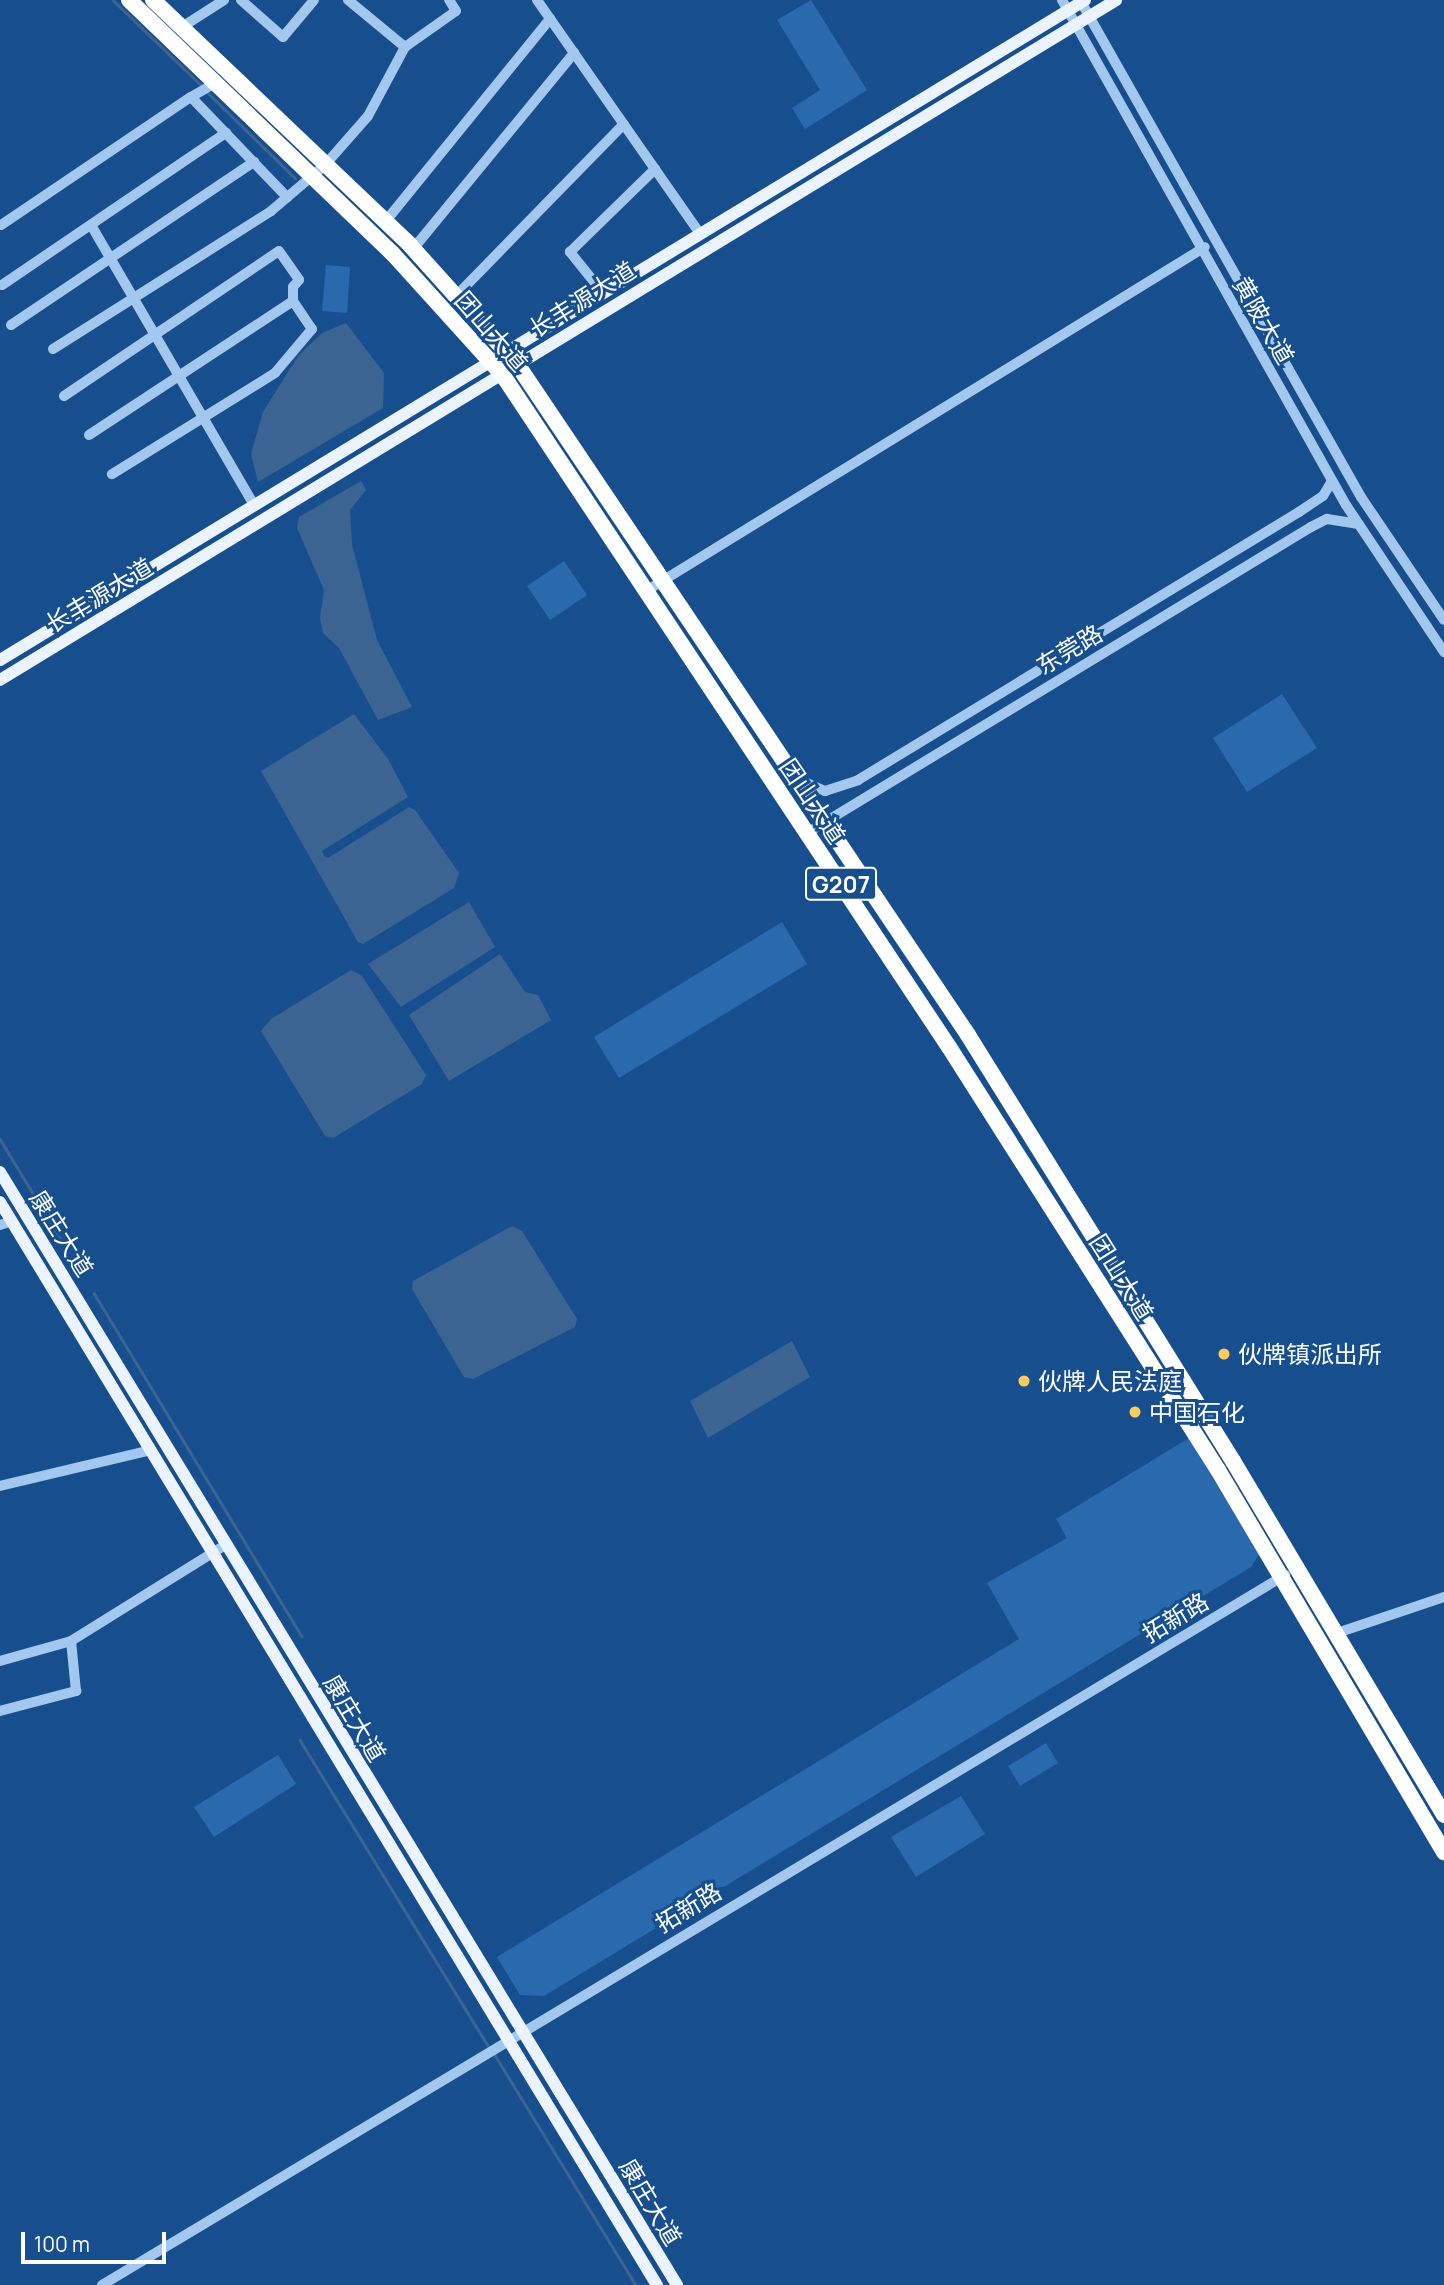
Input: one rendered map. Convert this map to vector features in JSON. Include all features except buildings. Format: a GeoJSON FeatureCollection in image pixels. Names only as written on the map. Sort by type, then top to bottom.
{"type":"FeatureCollection","features":[{"type":"Feature","properties":{"kind":"highway","name":"团山大道"},"geometry":{"type":"LineString","coordinates":[[129,0],[215,83],[319,171],[385,222],[414,249],[512,358],[968,1035],[1337,1633],[1444,1815]]}},
{"type":"Feature","properties":{"kind":"highway","name":"团山大道"},"geometry":{"type":"LineString","coordinates":[[153,0],[319,171],[497,368],[949,1047],[1282,1577],[1444,1852]]}},
{"type":"Feature","properties":{"kind":"main road","name":"长丰源大道"},"geometry":{"type":"LineString","coordinates":[[512,358],[1116,0]]}},
{"type":"Feature","properties":{"kind":"main road","name":"长丰源大道"},"geometry":{"type":"LineString","coordinates":[[0,680],[497,368],[603,293],[1065,5],[1082,1]]}},
{"type":"Feature","properties":{"kind":"main road","name":"长丰源大道"},"geometry":{"type":"LineString","coordinates":[[0,660],[254,505],[497,368]]}},
{"type":"Feature","properties":{"kind":"main road","name":"康庄大道"},"geometry":{"type":"LineString","coordinates":[[0,1172],[677,2285]]}},
{"type":"Feature","properties":{"kind":"main road","name":"康庄大道"},"geometry":{"type":"LineString","coordinates":[[0,1202],[6,1223],[214,1552],[506,2040],[657,2285]]}},
{"type":"Feature","properties":{"kind":"street"},"geometry":{"type":"LineString","coordinates":[[181,27],[224,0]]}},
{"type":"Feature","properties":{"kind":"street"},"geometry":{"type":"LineString","coordinates":[[241,0],[283,37],[314,0]]}},
{"type":"Feature","properties":{"kind":"street"},"geometry":{"type":"LineString","coordinates":[[348,0],[405,47]]}},
{"type":"Feature","properties":{"kind":"street"},"geometry":{"type":"LineString","coordinates":[[53,349],[287,197],[319,171],[369,116],[405,47],[456,11],[449,0]]}},
{"type":"Feature","properties":{"kind":"street"},"geometry":{"type":"LineString","coordinates":[[537,0],[700,234]]}},
{"type":"Feature","properties":{"kind":"street","name":"黄陂大道"},"geometry":{"type":"LineString","coordinates":[[1082,1],[1214,243],[1361,497],[1444,620]]}},
{"type":"Feature","properties":{"kind":"street","name":"黄陂大道"},"geometry":{"type":"LineString","coordinates":[[1065,5],[1199,250],[1332,481],[1444,652]]}},
{"type":"Feature","properties":{"kind":"street"},"geometry":{"type":"LineString","coordinates":[[385,222],[550,19]]}},
{"type":"Feature","properties":{"kind":"street"},"geometry":{"type":"LineString","coordinates":[[414,249],[574,53]]}},
{"type":"Feature","properties":{"kind":"street"},"geometry":{"type":"LineString","coordinates":[[1,225],[215,83]]}},
{"type":"Feature","properties":{"kind":"street"},"geometry":{"type":"LineString","coordinates":[[191,97],[287,197]]}},
{"type":"Feature","properties":{"kind":"street"},"geometry":{"type":"LineString","coordinates":[[456,296],[624,124]]}},
{"type":"Feature","properties":{"kind":"street"},"geometry":{"type":"LineString","coordinates":[[2,285],[226,133]]}},
{"type":"Feature","properties":{"kind":"street"},"geometry":{"type":"LineString","coordinates":[[11,325],[254,162]]}},
{"type":"Feature","properties":{"kind":"street"},"geometry":{"type":"LineString","coordinates":[[603,293],[570,252],[655,169]]}},
{"type":"Feature","properties":{"kind":"street"},"geometry":{"type":"LineString","coordinates":[[91,225],[136,296],[254,505]]}},
{"type":"Feature","properties":{"kind":"street"},"geometry":{"type":"LineString","coordinates":[[646,591],[1214,243]]}},
{"type":"Feature","properties":{"kind":"street"},"geometry":{"type":"LineString","coordinates":[[64,397],[279,251],[299,280],[293,287],[293,301],[312,329],[275,373],[112,474]]}},
{"type":"Feature","properties":{"kind":"street"},"geometry":{"type":"LineString","coordinates":[[89,435],[293,301]]}},
{"type":"Feature","properties":{"kind":"street","name":"东莞路"},"geometry":{"type":"LineString","coordinates":[[796,778],[825,791],[858,780],[1299,512],[1323,496],[1332,481]]}},
{"type":"Feature","properties":{"kind":"street","name":"东莞路"},"geometry":{"type":"LineString","coordinates":[[807,833],[1311,527],[1327,519],[1359,524]]}},
{"type":"Feature","properties":{"kind":"street"},"geometry":{"type":"LineString","coordinates":[[0,1486],[151,1450]]}},
{"type":"Feature","properties":{"kind":"street"},"geometry":{"type":"LineString","coordinates":[[0,1661],[71,1641],[227,1544]]}},
{"type":"Feature","properties":{"kind":"street","name":"拓新路"},"geometry":{"type":"LineString","coordinates":[[102,2285],[506,2040],[1297,1568]]}},
{"type":"Feature","properties":{"kind":"street"},"geometry":{"type":"LineString","coordinates":[[1337,1633],[1444,1597]]}},
{"type":"Feature","properties":{"kind":"street"},"geometry":{"type":"LineString","coordinates":[[0,1711],[76,1691],[71,1641]]}},
{"type":"Feature","properties":{"kind":"shaded area"},"geometry":{"type":"Polygon","coordinates":[[[811,0],[867,90],[805,129],[792,108],[820,90],[777,20],[811,0]]]}},
{"type":"Feature","properties":{"kind":"shaded area"},"geometry":{"type":"Polygon","coordinates":[[[326,265],[350,267],[347,313],[322,311],[326,265]]]}},
{"type":"Feature","properties":{"kind":"shaded area"},"geometry":{"type":"Polygon","coordinates":[[[346,323],[384,373],[383,408],[258,482],[251,454],[263,412],[298,356],[322,333],[346,323]]]}},
{"type":"Feature","properties":{"kind":"shaded area"},"geometry":{"type":"Polygon","coordinates":[[[361,481],[366,490],[350,510],[352,545],[377,640],[412,707],[378,720],[339,648],[323,633],[320,618],[324,590],[297,528],[299,517],[361,481]]]}},
{"type":"Feature","properties":{"kind":"shaded area"},"geometry":{"type":"Polygon","coordinates":[[[564,561],[587,595],[550,620],[527,586],[564,561]]]}},
{"type":"Feature","properties":{"kind":"shaded area"},"geometry":{"type":"Polygon","coordinates":[[[1282,694],[1317,748],[1247,792],[1213,738],[1282,694]]]}},
{"type":"Feature","properties":{"kind":"shaded area"},"geometry":{"type":"Polygon","coordinates":[[[354,714],[388,759],[408,797],[322,851],[324,856],[328,858],[409,807],[415,810],[459,873],[454,888],[363,944],[358,942],[261,771],[354,714]]]}},
{"type":"Feature","properties":{"kind":"shaded area"},"geometry":{"type":"Polygon","coordinates":[[[469,902],[495,947],[401,1007],[368,964],[469,902]]]}},
{"type":"Feature","properties":{"kind":"shaded area"},"geometry":{"type":"Polygon","coordinates":[[[782,922],[807,964],[619,1078],[594,1037],[782,922]]]}},
{"type":"Feature","properties":{"kind":"shaded area"},"geometry":{"type":"Polygon","coordinates":[[[500,954],[525,992],[538,995],[551,1020],[449,1081],[409,1015],[500,954]]]}},
{"type":"Feature","properties":{"kind":"shaded area"},"geometry":{"type":"Polygon","coordinates":[[[351,970],[362,976],[426,1075],[422,1084],[333,1138],[325,1136],[261,1031],[271,1019],[351,970]]]}},
{"type":"Feature","properties":{"kind":"shaded area"},"geometry":{"type":"Polygon","coordinates":[[[512,1226],[522,1231],[577,1319],[575,1327],[473,1379],[464,1377],[412,1289],[413,1281],[512,1226]]]}},
{"type":"Feature","properties":{"kind":"shaded area"},"geometry":{"type":"Polygon","coordinates":[[[792,1341],[810,1377],[708,1438],[690,1401],[792,1341]]]}},
{"type":"Feature","properties":{"kind":"shaded area"},"geometry":{"type":"Polygon","coordinates":[[[1189,1438],[1260,1553],[1251,1567],[544,1996],[520,1995],[497,1957],[1019,1639],[987,1583],[1067,1538],[1056,1519],[1189,1438]]]}},
{"type":"Feature","properties":{"kind":"shaded area"},"geometry":{"type":"Polygon","coordinates":[[[1046,1743],[1058,1763],[1020,1786],[1008,1766],[1046,1743]]]}},
{"type":"Feature","properties":{"kind":"shaded area"},"geometry":{"type":"Polygon","coordinates":[[[278,1755],[296,1784],[214,1837],[194,1807],[278,1755]]]}},
{"type":"Feature","properties":{"kind":"shaded area"},"geometry":{"type":"Polygon","coordinates":[[[961,1796],[985,1834],[916,1877],[891,1837],[961,1796]]]}},
{"type":"Feature","properties":{"kind":"waterway"},"geometry":{"type":"LineString","coordinates":[[113,0],[203,87]]}},
{"type":"Feature","properties":{"kind":"waterway"},"geometry":{"type":"LineString","coordinates":[[207,92],[295,178]]}},
{"type":"Feature","properties":{"kind":"waterway"},"geometry":{"type":"LineString","coordinates":[[0,1139],[62,1241]]}},
{"type":"Feature","properties":{"kind":"waterway"},"geometry":{"type":"LineString","coordinates":[[94,1293],[302,1636]]}},
{"type":"Feature","properties":{"kind":"waterway"},"geometry":{"type":"LineString","coordinates":[[300,1740],[491,2050]]}},
{"type":"Feature","properties":{"kind":"waterway"},"geometry":{"type":"LineString","coordinates":[[495,2055],[636,2285]]}},
{"type":"Feature","properties":{"kind":"place","name":"伙牌镇派出所"},"geometry":{"type":"Point","coordinates":[1224,1354]}},
{"type":"Feature","properties":{"kind":"place","name":"伙牌人民法庭"},"geometry":{"type":"Point","coordinates":[1024,1381]}},
{"type":"Feature","properties":{"kind":"place","name":"中国石化"},"geometry":{"type":"Point","coordinates":[1135,1412]}}]}
